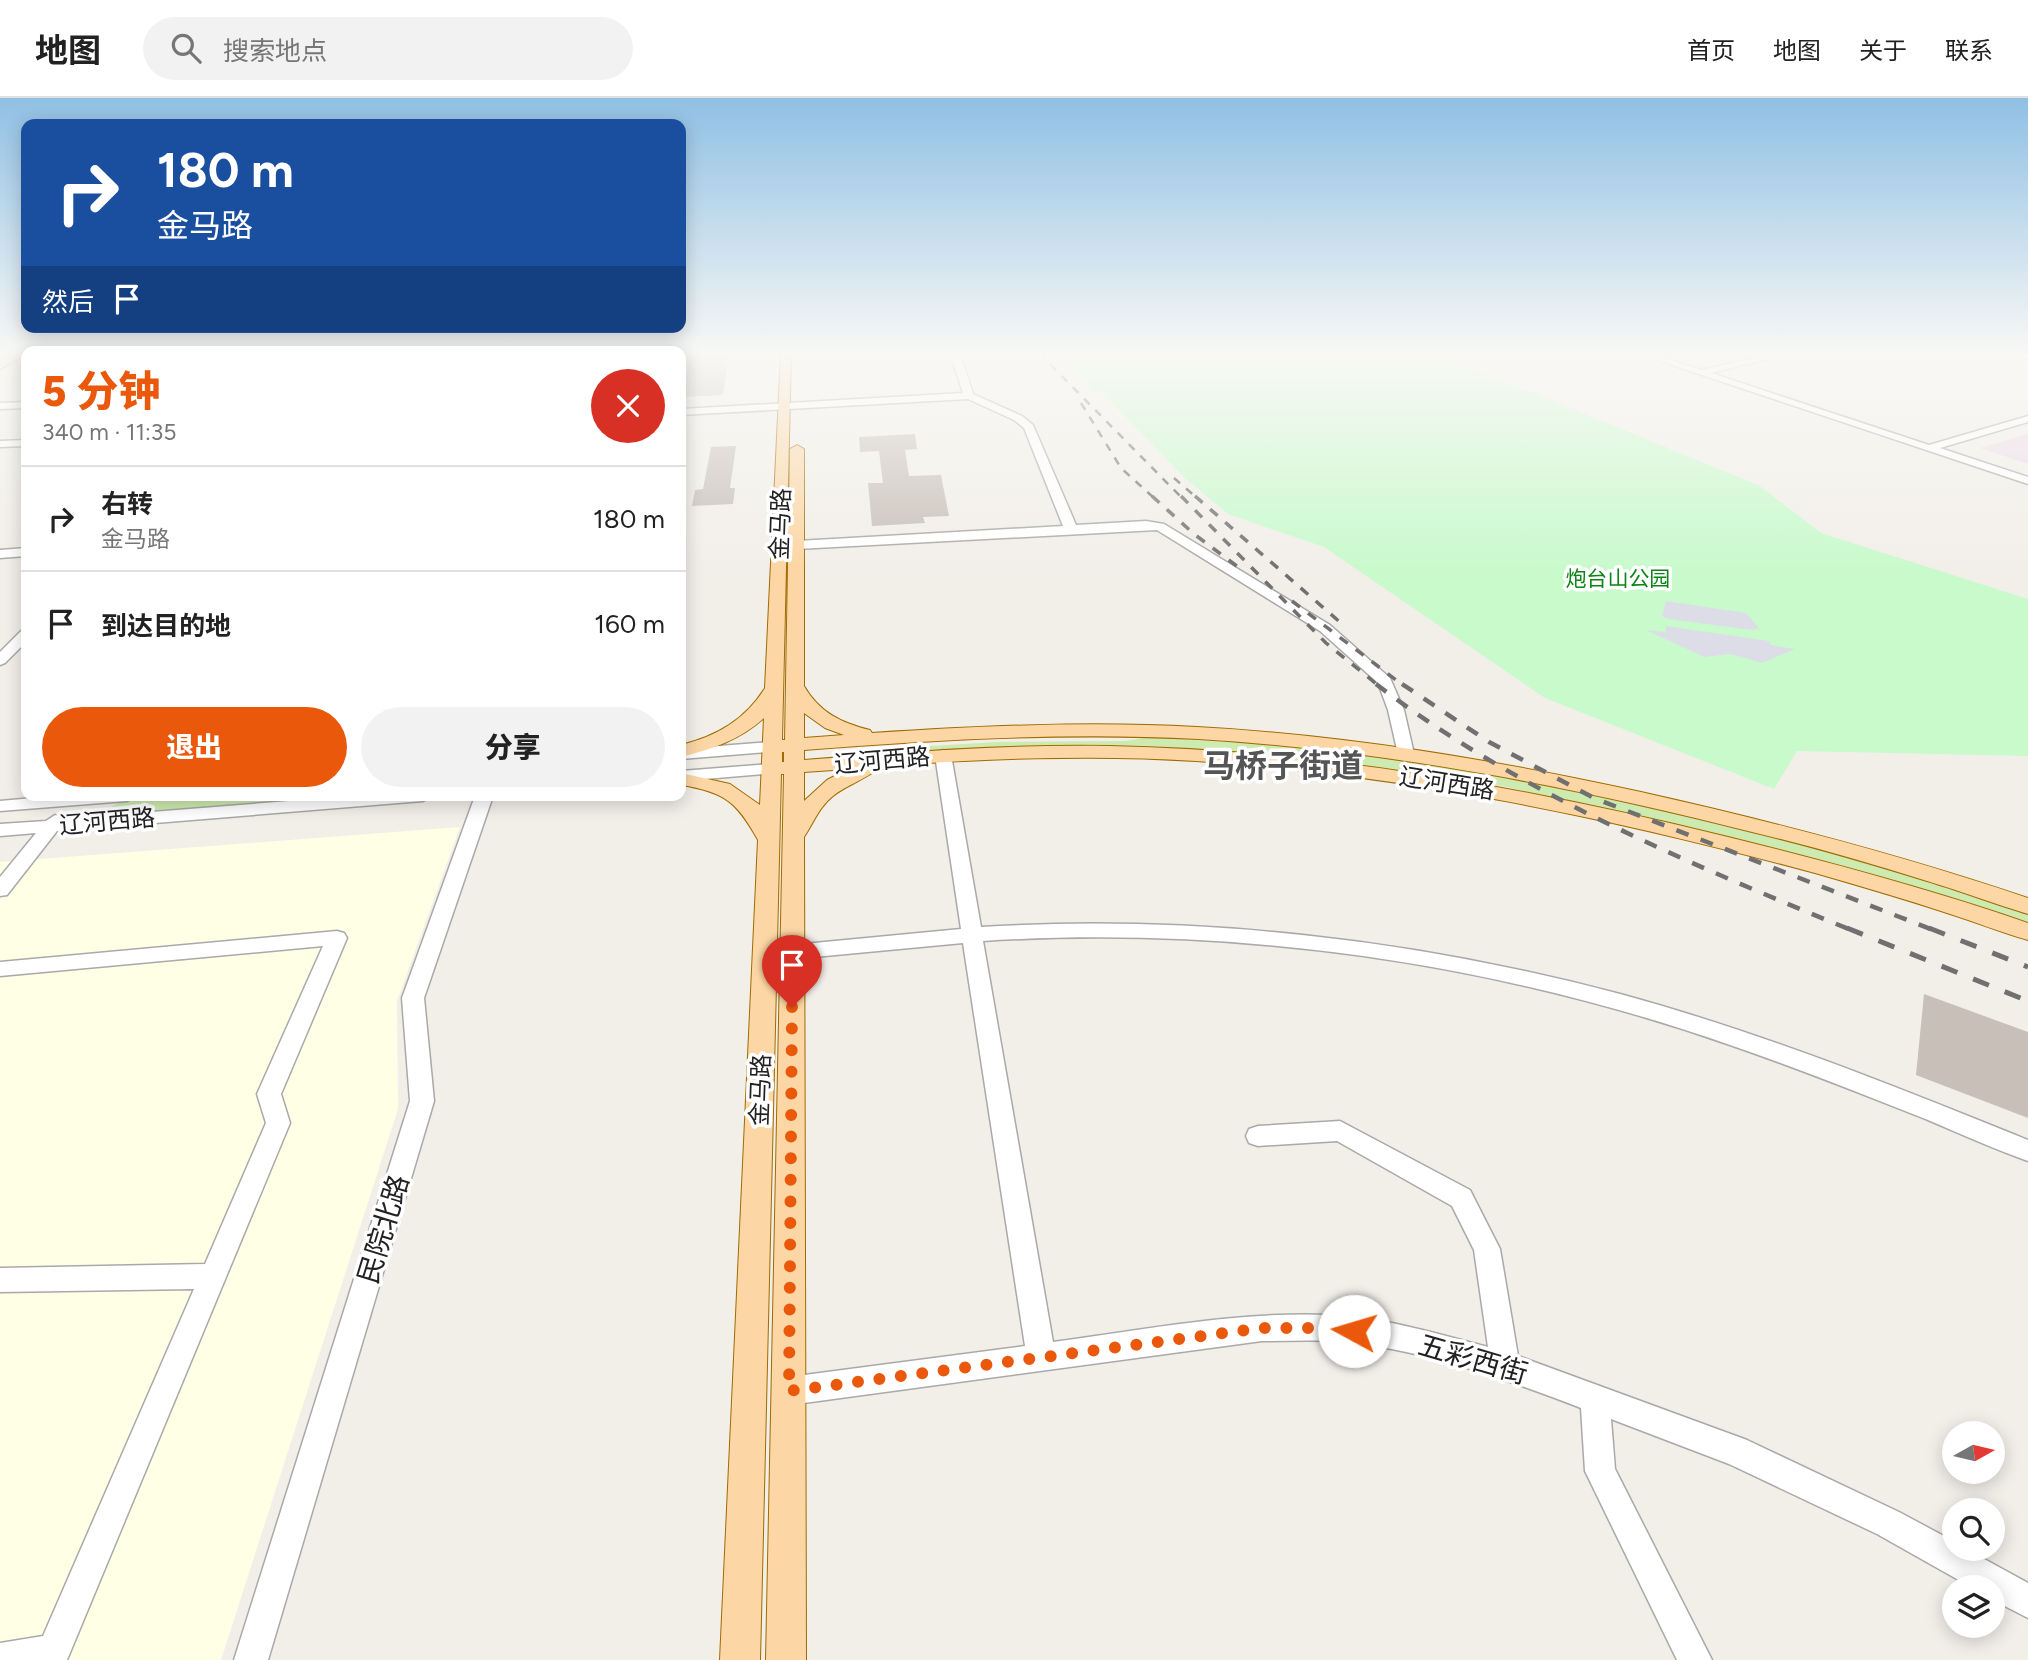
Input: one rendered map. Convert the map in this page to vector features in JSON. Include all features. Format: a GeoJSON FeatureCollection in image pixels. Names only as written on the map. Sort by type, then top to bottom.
{"type":"FeatureCollection","features":[{"type":"Feature","properties":{"kind":"main road","name":"金马路"},"geometry":{"type":"LineString","coordinates":[[740,1660],[781,841],[788,426]]}},
{"type":"Feature","properties":{"kind":"main road","name":"金马路"},"geometry":{"type":"LineString","coordinates":[[785,686],[797,545],[789,426]]}},
{"type":"Feature","properties":{"kind":"main road"},"geometry":{"type":"LineString","coordinates":[[686,751],[737,731],[754,719],[785,686],[815,714],[831,724],[874,736],[901,737]]}},
{"type":"Feature","properties":{"kind":"main road","name":"辽河西路"},"geometry":{"type":"LineString","coordinates":[[783,757],[841,741],[1013,732],[1195,733],[1406,754],[1516,772],[1706,813],[1899,865],[2028,906]]}},
{"type":"Feature","properties":{"kind":"main road"},"geometry":{"type":"LineString","coordinates":[[841,741],[842,763]]}},
{"type":"Feature","properties":{"kind":"main road","name":"辽河西路"},"geometry":{"type":"LineString","coordinates":[[783,757],[842,763],[943,755],[1111,752],[1195,755],[1329,767],[1480,788],[1622,817],[1759,852],[1895,888],[2028,932]]}},
{"type":"Feature","properties":{"kind":"main road"},"geometry":{"type":"LineString","coordinates":[[686,779],[734,793],[750,805],[781,841],[815,799],[832,785],[863,769],[905,758]]}},
{"type":"Feature","properties":{"kind":"main road","name":"金马路"},"geometry":{"type":"LineString","coordinates":[[781,841],[793,952],[786,1660]]}},
{"type":"Feature","properties":{"kind":"street"},"geometry":{"type":"LineString","coordinates":[[1028,426],[1071,529]]}},
{"type":"Feature","properties":{"kind":"street"},"geometry":{"type":"LineString","coordinates":[[1870,426],[2028,475]]}},
{"type":"Feature","properties":{"kind":"street"},"geometry":{"type":"LineString","coordinates":[[1934,447],[2005,426]]}},
{"type":"Feature","properties":{"kind":"street"},"geometry":{"type":"LineString","coordinates":[[0,446],[21,444]]}},
{"type":"Feature","properties":{"kind":"street"},"geometry":{"type":"LineString","coordinates":[[1934,447],[2028,481]]}},
{"type":"Feature","properties":{"kind":"street"},"geometry":{"type":"LineString","coordinates":[[797,545],[1146,525],[1160,527],[1325,628],[1385,681],[1396,710],[1406,754]]}},
{"type":"Feature","properties":{"kind":"street"},"geometry":{"type":"LineString","coordinates":[[0,554],[21,552]]}},
{"type":"Feature","properties":{"kind":"street"},"geometry":{"type":"LineString","coordinates":[[0,660],[21,639]]}},
{"type":"Feature","properties":{"kind":"street","name":"辽河西路"},"geometry":{"type":"LineString","coordinates":[[686,753],[783,757]]}},
{"type":"Feature","properties":{"kind":"street"},"geometry":{"type":"LineString","coordinates":[[943,755],[1041,1357]]}},
{"type":"Feature","properties":{"kind":"street","name":"辽河西路"},"geometry":{"type":"LineString","coordinates":[[686,777],[783,757]]}},
{"type":"Feature","properties":{"kind":"street","name":"辽河西路"},"geometry":{"type":"LineString","coordinates":[[0,806],[60,801]]}},
{"type":"Feature","properties":{"kind":"street"},"geometry":{"type":"LineString","coordinates":[[0,890],[70,801]]}},
{"type":"Feature","properties":{"kind":"street"},"geometry":{"type":"LineString","coordinates":[[96,822],[111,801]]}},
{"type":"Feature","properties":{"kind":"street","name":"辽河西路"},"geometry":{"type":"LineString","coordinates":[[3,830],[360,801]]}},
{"type":"Feature","properties":{"kind":"street","name":"民院北路"},"geometry":{"type":"LineString","coordinates":[[251,1660],[422,1101],[413,998],[482,801]]}},
{"type":"Feature","properties":{"kind":"street"},"geometry":{"type":"LineString","coordinates":[[3,830],[26,804]]}},
{"type":"Feature","properties":{"kind":"street"},"geometry":{"type":"LineString","coordinates":[[793,952],[972,935],[1089,930],[1198,933],[1323,944],[1437,960],[1533,979],[1693,1024],[1840,1075],[2028,1151]]}},
{"type":"Feature","properties":{"kind":"street"},"geometry":{"type":"LineString","coordinates":[[0,969],[337,938],[270,1094],[278,1124],[52,1656],[0,1660]]}},
{"type":"Feature","properties":{"kind":"street"},"geometry":{"type":"LineString","coordinates":[[1258,1136],[1340,1131],[1461,1198],[1487,1249],[1504,1365]]}},
{"type":"Feature","properties":{"kind":"street"},"geometry":{"type":"LineString","coordinates":[[0,1280],[214,1276]]}},
{"type":"Feature","properties":{"kind":"street","name":"五彩西街"},"geometry":{"type":"LineString","coordinates":[[789,1391],[1262,1328],[1332,1328],[1418,1342],[1504,1365],[1737,1451],[1888,1523],[2028,1601]]}},
{"type":"Feature","properties":{"kind":"street"},"geometry":{"type":"LineString","coordinates":[[1595,1397],[1600,1471],[1695,1660]]}},
{"type":"Feature","properties":{"kind":"shaded area"},"geometry":{"type":"Polygon","coordinates":[[[2028,434],[2028,464],[1980,448],[2028,434]]]}},
{"type":"Feature","properties":{"kind":"shaded area"},"geometry":{"type":"Polygon","coordinates":[[[1666,601],[1746,613],[1759,628],[1752,630],[1668,619],[1662,616],[1666,601]]]}},
{"type":"Feature","properties":{"kind":"shaded area"},"geometry":{"type":"Polygon","coordinates":[[[1666,626],[1769,641],[1771,645],[1795,649],[1762,663],[1731,654],[1704,657],[1646,630],[1666,632],[1666,626]]]}},
{"type":"Feature","properties":{"kind":"shaded area"},"geometry":{"type":"Polygon","coordinates":[[[460,827],[397,1001],[398,1109],[221,1660],[0,1660],[0,862],[460,827]]]}},
{"type":"Feature","properties":{"kind":"green space","name":"炮台山公园"},"geometry":{"type":"Polygon","coordinates":[[[1134,426],[1614,426],[1760,486],[1821,533],[2028,599],[2028,756],[1797,751],[1774,789],[1545,698],[1324,547],[1228,514],[1185,478],[1134,426]]]}},
{"type":"Feature","properties":{"kind":"green space"},"geometry":{"type":"Polygon","coordinates":[[[1152,737],[1327,749],[1502,776],[1770,834],[2028,911],[2028,925],[1700,831],[1502,786],[1448,777],[1242,754],[846,757],[849,751],[997,742],[1124,741],[1152,737]]]}},
{"type":"Feature","properties":{"kind":"green space"},"geometry":{"type":"Polygon","coordinates":[[[291,801],[113,815],[106,812],[120,803],[291,801]]]}},
{"type":"Feature","properties":{"kind":"building"},"geometry":{"type":"Polygon","coordinates":[[[915,434],[917,449],[905,450],[909,476],[941,475],[949,516],[923,517],[925,523],[872,526],[868,483],[883,483],[879,451],[860,452],[859,437],[915,434]]]}},
{"type":"Feature","properties":{"kind":"building"},"geometry":{"type":"Polygon","coordinates":[[[736,446],[730,488],[735,488],[733,504],[692,506],[695,490],[703,489],[711,447],[736,446]]]}},
{"type":"Feature","properties":{"kind":"building"},"geometry":{"type":"Polygon","coordinates":[[[1924,994],[2028,1032],[2028,1118],[1916,1075],[1924,994]]]}},
{"type":"Feature","properties":{"kind":"railway"},"geometry":{"type":"LineString","coordinates":[[1095,426],[1121,468],[1154,498]]}},
{"type":"Feature","properties":{"kind":"railway"},"geometry":{"type":"LineString","coordinates":[[1111,426],[1182,498]]}},
{"type":"Feature","properties":{"kind":"railway"},"geometry":{"type":"LineString","coordinates":[[1174,478],[1197,498]]}},
{"type":"Feature","properties":{"kind":"railway"},"geometry":{"type":"LineString","coordinates":[[1152,496],[1194,534],[1242,570]]}},
{"type":"Feature","properties":{"kind":"railway"},"geometry":{"type":"LineString","coordinates":[[1181,496],[1326,643],[1379,686]]}},
{"type":"Feature","properties":{"kind":"railway"},"geometry":{"type":"LineString","coordinates":[[1195,496],[1341,623]]}},
{"type":"Feature","properties":{"kind":"railway"},"geometry":{"type":"LineString","coordinates":[[1292,601],[1404,686]]}},
{"type":"Feature","properties":{"kind":"railway"},"geometry":{"type":"LineString","coordinates":[[1376,684],[1430,723],[1545,792],[1666,851],[1851,930]]}},
{"type":"Feature","properties":{"kind":"railway"},"geometry":{"type":"LineString","coordinates":[[1402,684],[1489,742],[1594,798],[1933,930]]}},
{"type":"Feature","properties":{"kind":"railway"},"geometry":{"type":"LineString","coordinates":[[1847,928],[2028,1001]]}},
{"type":"Feature","properties":{"kind":"railway"},"geometry":{"type":"LineString","coordinates":[[1929,928],[2028,967]]}},
{"type":"Feature","properties":{"kind":"district","name":"马桥子街道"},"geometry":{"type":"Point","coordinates":[1283,766]}},
{"type":"Feature","properties":{"kind":"route"},"geometry":{"type":"LineString","coordinates":[[792,1007],[789,1391],[1262,1328],[1332,1328],[1354,1331]]}}]}
